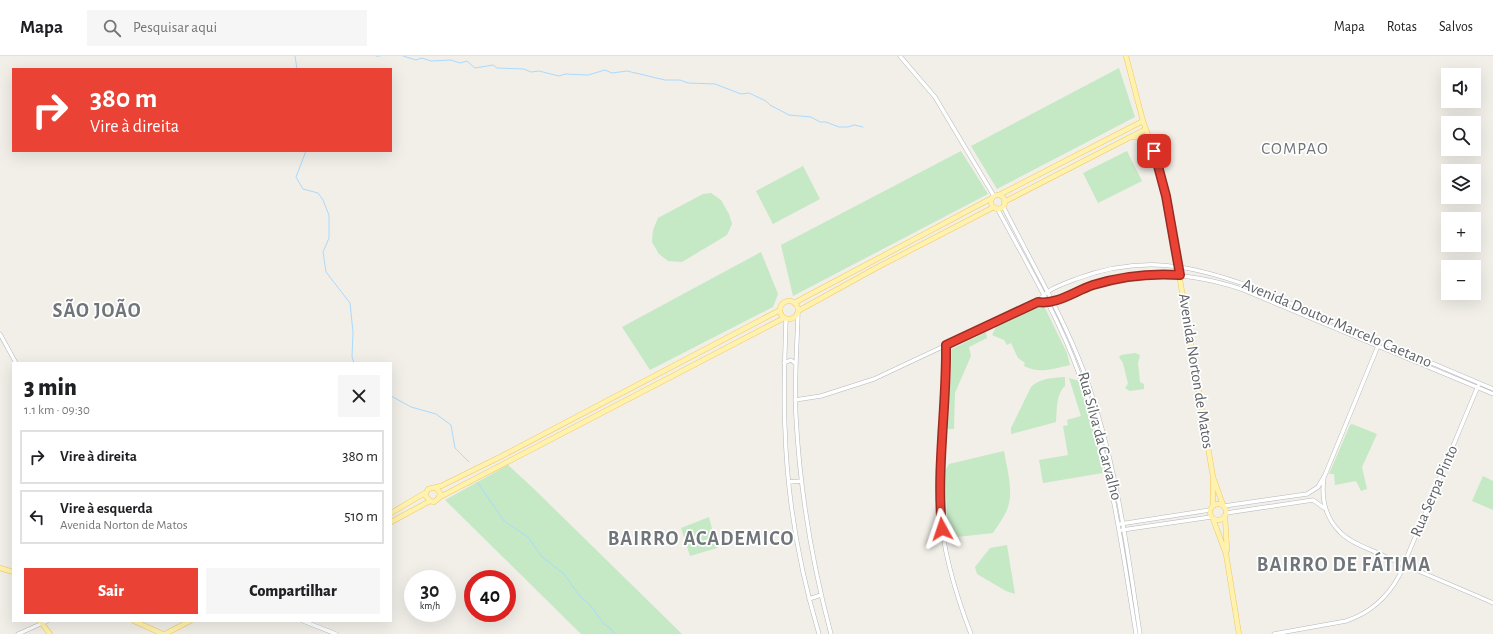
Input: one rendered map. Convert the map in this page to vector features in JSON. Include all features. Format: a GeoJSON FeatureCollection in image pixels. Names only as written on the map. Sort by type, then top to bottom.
{"type":"FeatureCollection","features":[{"type":"Feature","properties":{"kind":"main road","name":"Avenida Norton de Matos"},"geometry":{"type":"LineString","coordinates":[[1126,56],[1143,120],[1166,196],[1213,477],[1223,506]]}},
{"type":"Feature","properties":{"kind":"main road"},"geometry":{"type":"LineString","coordinates":[[392,512],[425,493],[430,488],[436,488],[780,310],[785,302],[794,303],[995,196],[1143,120]]}},
{"type":"Feature","properties":{"kind":"main road"},"geometry":{"type":"LineString","coordinates":[[392,521],[430,501],[436,501],[440,496],[785,318],[793,319],[798,313],[883,265],[1004,204],[1146,129]]}},
{"type":"Feature","properties":{"kind":"main road"},"geometry":{"type":"LineString","coordinates":[[1130,137],[1143,138],[1150,143]]}},
{"type":"Feature","properties":{"kind":"main road"},"geometry":{"type":"LineString","coordinates":[[995,196],[1003,198],[1004,204]]}},
{"type":"Feature","properties":{"kind":"main road"},"geometry":{"type":"LineString","coordinates":[[995,196],[992,204],[996,208]]}},
{"type":"Feature","properties":{"kind":"main road"},"geometry":{"type":"LineString","coordinates":[[794,303],[798,313]]}},
{"type":"Feature","properties":{"kind":"main road"},"geometry":{"type":"LineString","coordinates":[[780,310],[785,318]]}},
{"type":"Feature","properties":{"kind":"main road","name":"Avenida Norton de Matos"},"geometry":{"type":"LineString","coordinates":[[1211,508],[1213,477]]}},
{"type":"Feature","properties":{"kind":"main road"},"geometry":{"type":"LineString","coordinates":[[436,488],[440,496]]}},
{"type":"Feature","properties":{"kind":"main road"},"geometry":{"type":"LineString","coordinates":[[425,493],[426,498],[430,501]]}},
{"type":"Feature","properties":{"kind":"main road"},"geometry":{"type":"LineString","coordinates":[[1226,554],[1212,518],[1211,508],[1219,504],[1223,506],[1226,515],[1226,554],[1239,634]]}},
{"type":"Feature","properties":{"kind":"main road"},"geometry":{"type":"LineString","coordinates":[[1212,518],[1220,520],[1226,515]]}},
{"type":"Feature","properties":{"kind":"main road"},"geometry":{"type":"LineString","coordinates":[[0,568],[12,572]]}},
{"type":"Feature","properties":{"kind":"main road"},"geometry":{"type":"LineString","coordinates":[[41,622],[50,634]]}},
{"type":"Feature","properties":{"kind":"main road"},"geometry":{"type":"LineString","coordinates":[[136,622],[164,634],[188,622]]}},
{"type":"Feature","properties":{"kind":"main road"},"geometry":{"type":"LineString","coordinates":[[179,634],[182,625]]}},
{"type":"Feature","properties":{"kind":"main road"},"geometry":{"type":"LineString","coordinates":[[149,627],[152,634]]}},
{"type":"Feature","properties":{"kind":"street"},"geometry":{"type":"LineString","coordinates":[[900,56],[935,97],[995,196]]}},
{"type":"Feature","properties":{"kind":"street","name":"Rua Silva da Carvalho"},"geometry":{"type":"LineString","coordinates":[[1004,204],[1073,346],[1094,401],[1109,457],[1122,523],[1121,530],[1135,633]]}},
{"type":"Feature","properties":{"kind":"street","name":"Rua Silva da Carvalho"},"geometry":{"type":"LineString","coordinates":[[996,208],[1057,323],[1069,348],[1090,402],[1118,524],[1121,530],[1140,632]]}},
{"type":"Feature","properties":{"kind":"street","name":"Avenida Doutor Marcelo Caetano"},"geometry":{"type":"LineString","coordinates":[[1046,291],[1088,275],[1122,266],[1160,264],[1178,266],[1252,287],[1493,389]]}},
{"type":"Feature","properties":{"kind":"street","name":"Avenida Doutor Marcelo Caetano"},"geometry":{"type":"LineString","coordinates":[[1047,303],[1092,285],[1116,279],[1149,275],[1180,275],[1208,279],[1241,288],[1493,394]]}},
{"type":"Feature","properties":{"kind":"street"},"geometry":{"type":"LineString","coordinates":[[1054,288],[1050,295],[1054,299],[1060,299]]}},
{"type":"Feature","properties":{"kind":"street"},"geometry":{"type":"LineString","coordinates":[[795,400],[821,396],[853,387],[922,358],[946,345],[1038,302],[1046,291]]}},
{"type":"Feature","properties":{"kind":"street"},"geometry":{"type":"LineString","coordinates":[[1038,302],[1047,303]]}},
{"type":"Feature","properties":{"kind":"street"},"geometry":{"type":"LineString","coordinates":[[798,313],[795,400],[801,480],[813,560],[820,595],[831,634]]}},
{"type":"Feature","properties":{"kind":"street"},"geometry":{"type":"LineString","coordinates":[[785,318],[785,430],[789,482],[795,532],[809,599],[819,634]]}},
{"type":"Feature","properties":{"kind":"street"},"geometry":{"type":"LineString","coordinates":[[1057,323],[1061,320]]}},
{"type":"Feature","properties":{"kind":"street"},"geometry":{"type":"LineString","coordinates":[[0,334],[15,362]]}},
{"type":"Feature","properties":{"kind":"street"},"geometry":{"type":"LineString","coordinates":[[946,345],[940,467],[940,506],[943,538],[951,577],[970,634]]}},
{"type":"Feature","properties":{"kind":"street"},"geometry":{"type":"LineString","coordinates":[[1069,348],[1073,346]]}},
{"type":"Feature","properties":{"kind":"street"},"geometry":{"type":"LineString","coordinates":[[1223,506],[1307,494],[1318,487],[1325,475],[1378,346]]}},
{"type":"Feature","properties":{"kind":"street"},"geometry":{"type":"LineString","coordinates":[[784,362],[791,360],[796,364]]}},
{"type":"Feature","properties":{"kind":"street","name":"Rua Serpa Pinto"},"geometry":{"type":"LineString","coordinates":[[1274,634],[1356,618],[1372,608],[1381,600],[1395,583],[1480,383]]}},
{"type":"Feature","properties":{"kind":"street"},"geometry":{"type":"LineString","coordinates":[[1097,431],[1102,430]]}},
{"type":"Feature","properties":{"kind":"street"},"geometry":{"type":"LineString","coordinates":[[1104,458],[1109,457]]}},
{"type":"Feature","properties":{"kind":"street"},"geometry":{"type":"LineString","coordinates":[[1324,509],[1322,493],[1325,475]]}},
{"type":"Feature","properties":{"kind":"street"},"geometry":{"type":"LineString","coordinates":[[789,482],[801,480]]}},
{"type":"Feature","properties":{"kind":"street"},"geometry":{"type":"LineString","coordinates":[[1226,515],[1313,500],[1324,509],[1342,535],[1355,543],[1493,603]]}},
{"type":"Feature","properties":{"kind":"street"},"geometry":{"type":"LineString","coordinates":[[1118,524],[1211,508]]}},
{"type":"Feature","properties":{"kind":"street"},"geometry":{"type":"LineString","coordinates":[[1121,530],[1212,518]]}},
{"type":"Feature","properties":{"kind":"street"},"geometry":{"type":"LineString","coordinates":[[809,599],[820,595]]}},
{"type":"Feature","properties":{"kind":"street"},"geometry":{"type":"LineString","coordinates":[[18,634],[41,622]]}},
{"type":"Feature","properties":{"kind":"street"},"geometry":{"type":"LineString","coordinates":[[306,622],[336,634]]}},
{"type":"Feature","properties":{"kind":"street"},"geometry":{"type":"LineString","coordinates":[[1135,633],[1140,632]]}},
{"type":"Feature","properties":{"kind":"green space"},"geometry":{"type":"Polygon","coordinates":[[[1119,68],[1135,117],[997,189],[971,146],[1119,68]]]}},
{"type":"Feature","properties":{"kind":"green space"},"geometry":{"type":"Polygon","coordinates":[[[961,151],[988,194],[793,296],[781,245],[961,151]]]}},
{"type":"Feature","properties":{"kind":"green space"},"geometry":{"type":"Polygon","coordinates":[[[1127,151],[1142,181],[1098,203],[1083,173],[1127,151]]]}},
{"type":"Feature","properties":{"kind":"green space"},"geometry":{"type":"Polygon","coordinates":[[[803,166],[820,199],[773,224],[756,191],[803,166]]]}},
{"type":"Feature","properties":{"kind":"green space"},"geometry":{"type":"Polygon","coordinates":[[[711,193],[721,200],[729,214],[732,224],[727,235],[682,262],[668,261],[659,254],[652,242],[653,230],[658,218],[703,194],[711,193]]]}},
{"type":"Feature","properties":{"kind":"green space"},"geometry":{"type":"Polygon","coordinates":[[[761,252],[778,294],[773,307],[650,370],[622,327],[761,252]]]}},
{"type":"Feature","properties":{"kind":"green space"},"geometry":{"type":"Polygon","coordinates":[[[1039,304],[1044,306],[1067,353],[1070,365],[1046,370],[1035,370],[1024,366],[1025,363],[1018,358],[1011,343],[1007,345],[1004,340],[992,335],[997,325],[1039,304]]]}},
{"type":"Feature","properties":{"kind":"green space"},"geometry":{"type":"Polygon","coordinates":[[[986,332],[987,338],[969,347],[971,356],[955,393],[954,429],[948,429],[952,349],[986,332]]]}},
{"type":"Feature","properties":{"kind":"green space"},"geometry":{"type":"Polygon","coordinates":[[[1135,353],[1140,355],[1138,363],[1140,382],[1144,384],[1144,389],[1130,391],[1125,388],[1128,384],[1123,363],[1119,357],[1121,355],[1135,353]]]}},
{"type":"Feature","properties":{"kind":"green space"},"geometry":{"type":"Polygon","coordinates":[[[1065,377],[1065,386],[1060,393],[1058,402],[1056,422],[1011,434],[1011,428],[1031,387],[1042,380],[1065,377]]]}},
{"type":"Feature","properties":{"kind":"green space"},"geometry":{"type":"Polygon","coordinates":[[[1069,378],[1079,381],[1094,431],[1103,473],[1043,483],[1039,460],[1068,455],[1063,426],[1068,425],[1067,420],[1081,416],[1069,378]]]}},
{"type":"Feature","properties":{"kind":"green space"},"geometry":{"type":"Polygon","coordinates":[[[1352,424],[1377,434],[1362,467],[1367,489],[1361,491],[1356,481],[1335,485],[1334,474],[1329,474],[1350,425],[1352,424]]]}},
{"type":"Feature","properties":{"kind":"green space"},"geometry":{"type":"Polygon","coordinates":[[[1004,451],[1010,482],[1010,498],[1009,505],[1002,520],[993,533],[948,538],[945,471],[949,464],[1004,451]]]}},
{"type":"Feature","properties":{"kind":"green space"},"geometry":{"type":"Polygon","coordinates":[[[508,465],[682,634],[581,634],[445,500],[508,465]]]}},
{"type":"Feature","properties":{"kind":"green space"},"geometry":{"type":"Polygon","coordinates":[[[1483,476],[1493,481],[1493,510],[1472,501],[1483,476]]]}},
{"type":"Feature","properties":{"kind":"green space"},"geometry":{"type":"Polygon","coordinates":[[[709,517],[717,548],[690,556],[681,528],[709,517]]]}},
{"type":"Feature","properties":{"kind":"green space"},"geometry":{"type":"Polygon","coordinates":[[[1007,545],[1015,594],[1006,591],[977,574],[975,567],[990,548],[1007,545]]]}},
{"type":"Feature","properties":{"kind":"waterway"},"geometry":{"type":"LineString","coordinates":[[295,56],[297,68]]}},
{"type":"Feature","properties":{"kind":"waterway"},"geometry":{"type":"LineString","coordinates":[[403,56],[416,60],[422,58],[431,61],[451,60],[460,63],[467,61],[475,68],[493,65],[497,68],[524,69],[531,72],[539,71],[559,76],[565,74],[588,75],[605,70],[612,73],[627,71],[665,80],[715,84],[741,94],[749,93],[789,115],[811,117],[820,122],[826,122],[839,127],[854,125],[863,127]]}},
{"type":"Feature","properties":{"kind":"waterway"},"geometry":{"type":"LineString","coordinates":[[306,152],[296,177],[303,189],[318,193],[323,200],[329,215],[329,238],[323,252],[326,272],[350,303],[353,332],[352,357],[354,362]]}},
{"type":"Feature","properties":{"kind":"waterway"},"geometry":{"type":"LineString","coordinates":[[392,397],[411,407],[436,414],[451,425],[455,448],[469,462]]}},
{"type":"Feature","properties":{"kind":"waterway"},"geometry":{"type":"LineString","coordinates":[[478,483],[504,521],[528,537],[542,557],[564,574],[579,595],[591,606],[604,624],[615,634]]}},
{"type":"Feature","properties":{"kind":"district","name":"COMPAO"},"geometry":{"type":"Point","coordinates":[1295,148]}},
{"type":"Feature","properties":{"kind":"district","name":"SÃO JOÃO"},"geometry":{"type":"Point","coordinates":[97,311]}},
{"type":"Feature","properties":{"kind":"district","name":"BAIRRO ACADEMICO"},"geometry":{"type":"Point","coordinates":[701,539]}},
{"type":"Feature","properties":{"kind":"district","name":"BAIRRO DE FÁTIMA"},"geometry":{"type":"Point","coordinates":[1344,565]}},
{"type":"Feature","properties":{"kind":"route"},"geometry":{"type":"LineString","coordinates":[[942,529],[939,498],[946,345],[1038,302],[1051,302],[1092,285],[1128,277],[1169,274],[1180,275],[1166,196],[1154,151]]}}]}
